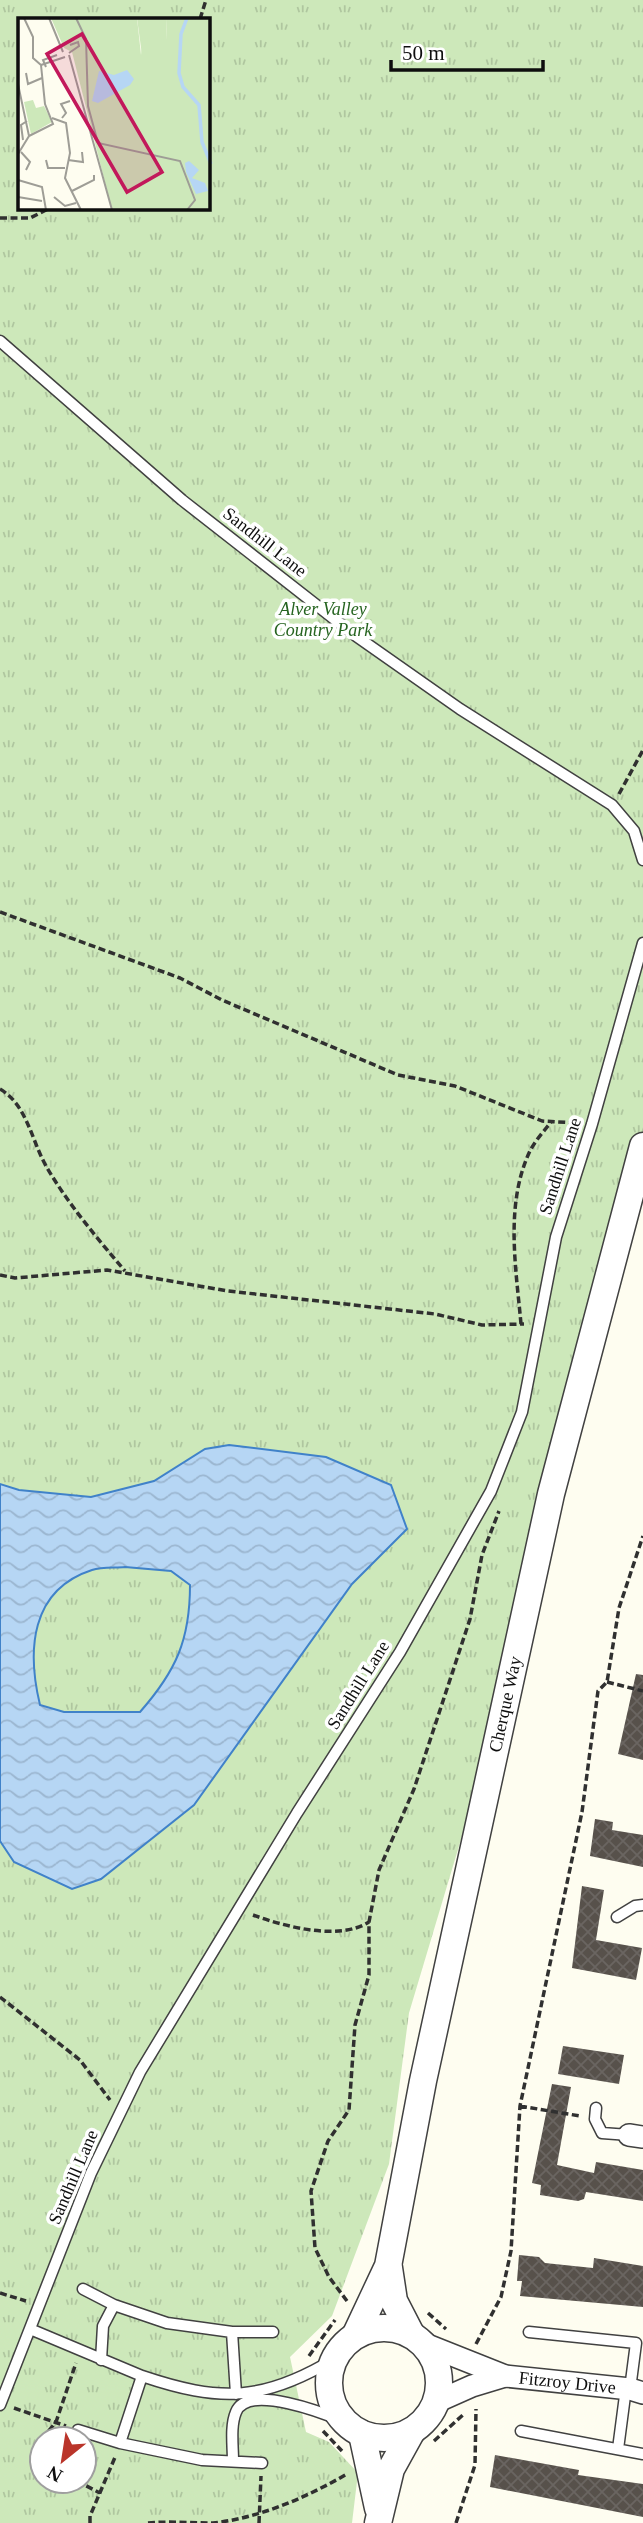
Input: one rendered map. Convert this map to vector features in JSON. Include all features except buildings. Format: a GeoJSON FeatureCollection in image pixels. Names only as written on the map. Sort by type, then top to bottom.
{"type":"FeatureCollection","features":[{"type":"Feature","properties":{"kind":"street","name":"Cherque Way"},"geometry":{"type":"LineString","coordinates":[[346,2327],[375,2298],[388,2266],[429,2054],[551,1494],[643,1146]]}},
{"type":"Feature","properties":{"kind":"street","name":"Cherque Way"},"geometry":{"type":"LineString","coordinates":[[388,2266],[394,2301],[416,2338]]}},
{"type":"Feature","properties":{"kind":"street"},"geometry":{"type":"LineString","coordinates":[[379,2520],[391,2469],[422,2437],[436,2403],[438,2371],[416,2338],[383,2327],[346,2327],[334,2359],[328,2386],[336,2412],[353,2428],[387,2438],[422,2437]]}},
{"type":"Feature","properties":{"kind":"street","name":"Fitzroy Drive"},"geometry":{"type":"LineString","coordinates":[[416,2338],[470,2348],[505,2376]]}},
{"type":"Feature","properties":{"kind":"street","name":"Fitzroy Drive"},"geometry":{"type":"LineString","coordinates":[[436,2403],[472,2386],[505,2376],[635,2389]]}},
{"type":"Feature","properties":{"kind":"street"},"geometry":{"type":"LineString","coordinates":[[353,2428],[361,2469],[379,2520]]}},
{"type":"Feature","properties":{"kind":"lane","name":"Sandhill Lane"},"geometry":{"type":"LineString","coordinates":[[0,341],[182,500],[356,636],[460,709],[612,805],[634,831],[643,860]]}},
{"type":"Feature","properties":{"kind":"lane","name":"Sandhill Lane"},"geometry":{"type":"LineString","coordinates":[[0,2404],[91,2173],[140,2072],[238,1909],[400,1652],[491,1491],[522,1412],[556,1237],[592,1124],[643,943]]}},
{"type":"Feature","properties":{"kind":"lane"},"geometry":{"type":"LineString","coordinates":[[617,1917],[635,1906],[643,1905]]}},
{"type":"Feature","properties":{"kind":"lane"},"geometry":{"type":"LineString","coordinates":[[596,2114],[602,2133],[636,2136]]}},
{"type":"Feature","properties":{"kind":"lane"},"geometry":{"type":"LineString","coordinates":[[83,2289],[114,2305],[167,2323],[232,2332],[273,2332]]}},
{"type":"Feature","properties":{"kind":"lane"},"geometry":{"type":"LineString","coordinates":[[101,2360],[103,2326],[114,2305]]}},
{"type":"Feature","properties":{"kind":"lane"},"geometry":{"type":"LineString","coordinates":[[30,2329],[101,2360],[194,2390],[236,2394],[273,2390],[303,2378],[334,2359]]}},
{"type":"Feature","properties":{"kind":"lane"},"geometry":{"type":"LineString","coordinates":[[232,2332],[236,2394]]}},
{"type":"Feature","properties":{"kind":"lane"},"geometry":{"type":"LineString","coordinates":[[529,2332],[639,2344],[635,2389],[618,2449]]}},
{"type":"Feature","properties":{"kind":"lane"},"geometry":{"type":"LineString","coordinates":[[120,2444],[142,2375]]}},
{"type":"Feature","properties":{"kind":"lane"},"geometry":{"type":"LineString","coordinates":[[233,2461],[234,2418],[239,2406],[259,2401],[304,2406],[353,2428]]}},
{"type":"Feature","properties":{"kind":"lane"},"geometry":{"type":"LineString","coordinates":[[520,2431],[643,2454]]}},
{"type":"Feature","properties":{"kind":"lane"},"geometry":{"type":"LineString","coordinates":[[98,2437],[120,2444],[202,2460],[262,2463]]}},
{"type":"Feature","properties":{"kind":"path"},"geometry":{"type":"LineString","coordinates":[[200,18],[206,0]]}},
{"type":"Feature","properties":{"kind":"path"},"geometry":{"type":"LineString","coordinates":[[0,218],[30,218],[46,210]]}},
{"type":"Feature","properties":{"kind":"path"},"geometry":{"type":"LineString","coordinates":[[612,805],[643,750]]}},
{"type":"Feature","properties":{"kind":"path"},"geometry":{"type":"LineString","coordinates":[[0,912],[180,978],[222,1000],[398,1075],[455,1086],[496,1104],[551,1122],[592,1124]]}},
{"type":"Feature","properties":{"kind":"path"},"geometry":{"type":"LineString","coordinates":[[0,1089],[16,1099],[46,1166],[80,1217],[126,1273]]}},
{"type":"Feature","properties":{"kind":"path"},"geometry":{"type":"LineString","coordinates":[[521,1324],[514,1247],[515,1206],[529,1152],[551,1122]]}},
{"type":"Feature","properties":{"kind":"path"},"geometry":{"type":"LineString","coordinates":[[0,1275],[15,1278],[107,1270],[228,1292],[435,1314],[482,1325],[537,1324]]}},
{"type":"Feature","properties":{"kind":"path"},"geometry":{"type":"LineString","coordinates":[[347,2301],[329,2277],[316,2248],[311,2191],[328,2141],[349,2110],[355,2025],[369,1975],[369,1922],[379,1870],[414,1789],[470,1619],[482,1555],[500,1508]]}},
{"type":"Feature","properties":{"kind":"path"},"geometry":{"type":"LineString","coordinates":[[470,2348],[501,2297],[512,2251],[520,2106],[582,1812],[598,1691],[607,1682],[619,1608],[643,1536]]}},
{"type":"Feature","properties":{"kind":"path"},"geometry":{"type":"LineString","coordinates":[[607,1682],[643,1691]]}},
{"type":"Feature","properties":{"kind":"path"},"geometry":{"type":"LineString","coordinates":[[238,1909],[267,1920],[331,1932],[356,1930],[369,1922]]}},
{"type":"Feature","properties":{"kind":"path"},"geometry":{"type":"LineString","coordinates":[[0,1997],[80,2060],[120,2113]]}},
{"type":"Feature","properties":{"kind":"path"},"geometry":{"type":"LineString","coordinates":[[520,2106],[596,2114]]}},
{"type":"Feature","properties":{"kind":"path"},"geometry":{"type":"LineString","coordinates":[[0,2293],[38,2305]]}},
{"type":"Feature","properties":{"kind":"path"},"geometry":{"type":"LineString","coordinates":[[341,2310],[350,2295],[375,2298]]}},
{"type":"Feature","properties":{"kind":"path"},"geometry":{"type":"LineString","coordinates":[[425,2309],[456,2334]]}},
{"type":"Feature","properties":{"kind":"path"},"geometry":{"type":"LineString","coordinates":[[303,2378],[310,2352],[346,2327]]}},
{"type":"Feature","properties":{"kind":"path"},"geometry":{"type":"LineString","coordinates":[[54,2425],[70,2375],[81,2352]]}},
{"type":"Feature","properties":{"kind":"path"},"geometry":{"type":"LineString","coordinates":[[456,2523],[475,2465],[477,2409],[472,2386]]}},
{"type":"Feature","properties":{"kind":"path"},"geometry":{"type":"LineString","coordinates":[[0,2404],[64,2425]]}},
{"type":"Feature","properties":{"kind":"path"},"geometry":{"type":"LineString","coordinates":[[148,2523],[213,2523],[260,2512],[361,2469],[335,2441],[311,2425],[304,2406]]}},
{"type":"Feature","properties":{"kind":"path"},"geometry":{"type":"LineString","coordinates":[[422,2437],[477,2409]]}},
{"type":"Feature","properties":{"kind":"path"},"geometry":{"type":"LineString","coordinates":[[90,2523],[90,2516],[120,2444]]}},
{"type":"Feature","properties":{"kind":"path"},"geometry":{"type":"LineString","coordinates":[[260,2523],[262,2463]]}},
{"type":"Feature","properties":{"kind":"green space","name":"Alver Valley Country Park"},"geometry":{"type":"Polygon","coordinates":[[[0,0],[643,0],[643,1146],[506,1689],[409,2013],[389,2164],[332,2316],[290,2357],[306,2432],[329,2442],[358,2473],[352,2523],[0,2523],[0,0]]]}},
{"type":"Feature","properties":{"kind":"water"},"geometry":{"type":"Polygon","coordinates":[[[229,1445],[326,1457],[391,1485],[407,1529],[352,1584],[194,1805],[101,1879],[72,1889],[14,1862],[0,1841],[0,1484],[19,1490],[91,1497],[154,1481],[205,1449],[229,1445]],[[125,1567],[96,1569],[71,1579],[56,1592],[45,1607],[34,1644],[40,1705],[64,1712],[140,1712],[163,1683],[184,1639],[190,1585],[171,1571],[125,1567]]]}}]}
